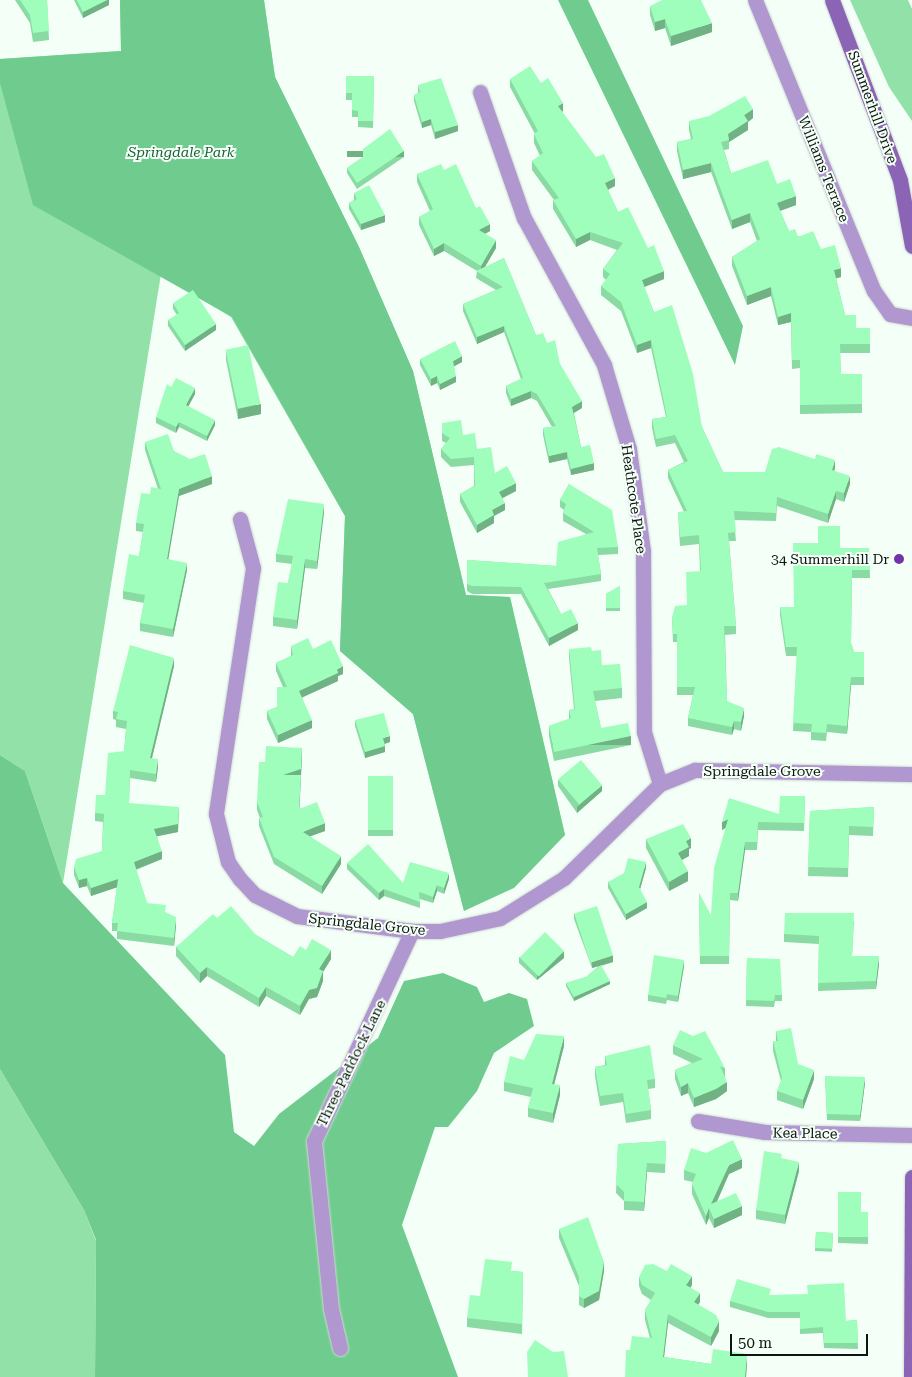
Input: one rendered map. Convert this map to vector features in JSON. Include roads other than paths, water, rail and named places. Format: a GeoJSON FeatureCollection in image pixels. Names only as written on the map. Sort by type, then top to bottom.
{"type":"FeatureCollection","features":[{"type":"Feature","properties":{"kind":"main road","name":"Summerhill Drive"},"geometry":{"type":"LineString","coordinates":[[832,0],[900,180],[912,246]]}},
{"type":"Feature","properties":{"kind":"main road"},"geometry":{"type":"LineString","coordinates":[[911,1377],[912,1178]]}},
{"type":"Feature","properties":{"kind":"street","name":"Williams Terrace"},"geometry":{"type":"LineString","coordinates":[[755,0],[874,291],[890,314],[912,318]]}},
{"type":"Feature","properties":{"kind":"street","name":"Heathcote Place"},"geometry":{"type":"LineString","coordinates":[[480,92],[524,218],[604,365],[629,449],[642,551],[644,732],[660,784]]}},
{"type":"Feature","properties":{"kind":"street","name":"Springdale Grove"},"geometry":{"type":"LineString","coordinates":[[240,519],[253,568],[216,814],[228,862],[255,895],[297,916],[412,931],[470,926],[517,911],[564,878],[660,784],[695,770],[912,774]]}},
{"type":"Feature","properties":{"kind":"street","name":"Three Paddock Lane"},"geometry":{"type":"LineString","coordinates":[[340,1348],[331,1309],[314,1141],[412,931]]}},
{"type":"Feature","properties":{"kind":"street","name":"Kea Place"},"geometry":{"type":"LineString","coordinates":[[698,1121],[765,1132],[912,1135]]}},
{"type":"Feature","properties":{"kind":"place","name":"34 Summerhill Dr"},"geometry":{"type":"Point","coordinates":[899,559]}},
{"type":"Feature","properties":{"kind":"park label","name":"Springdale Park"},"geometry":{"type":"Point","coordinates":[181,152]}}]}
